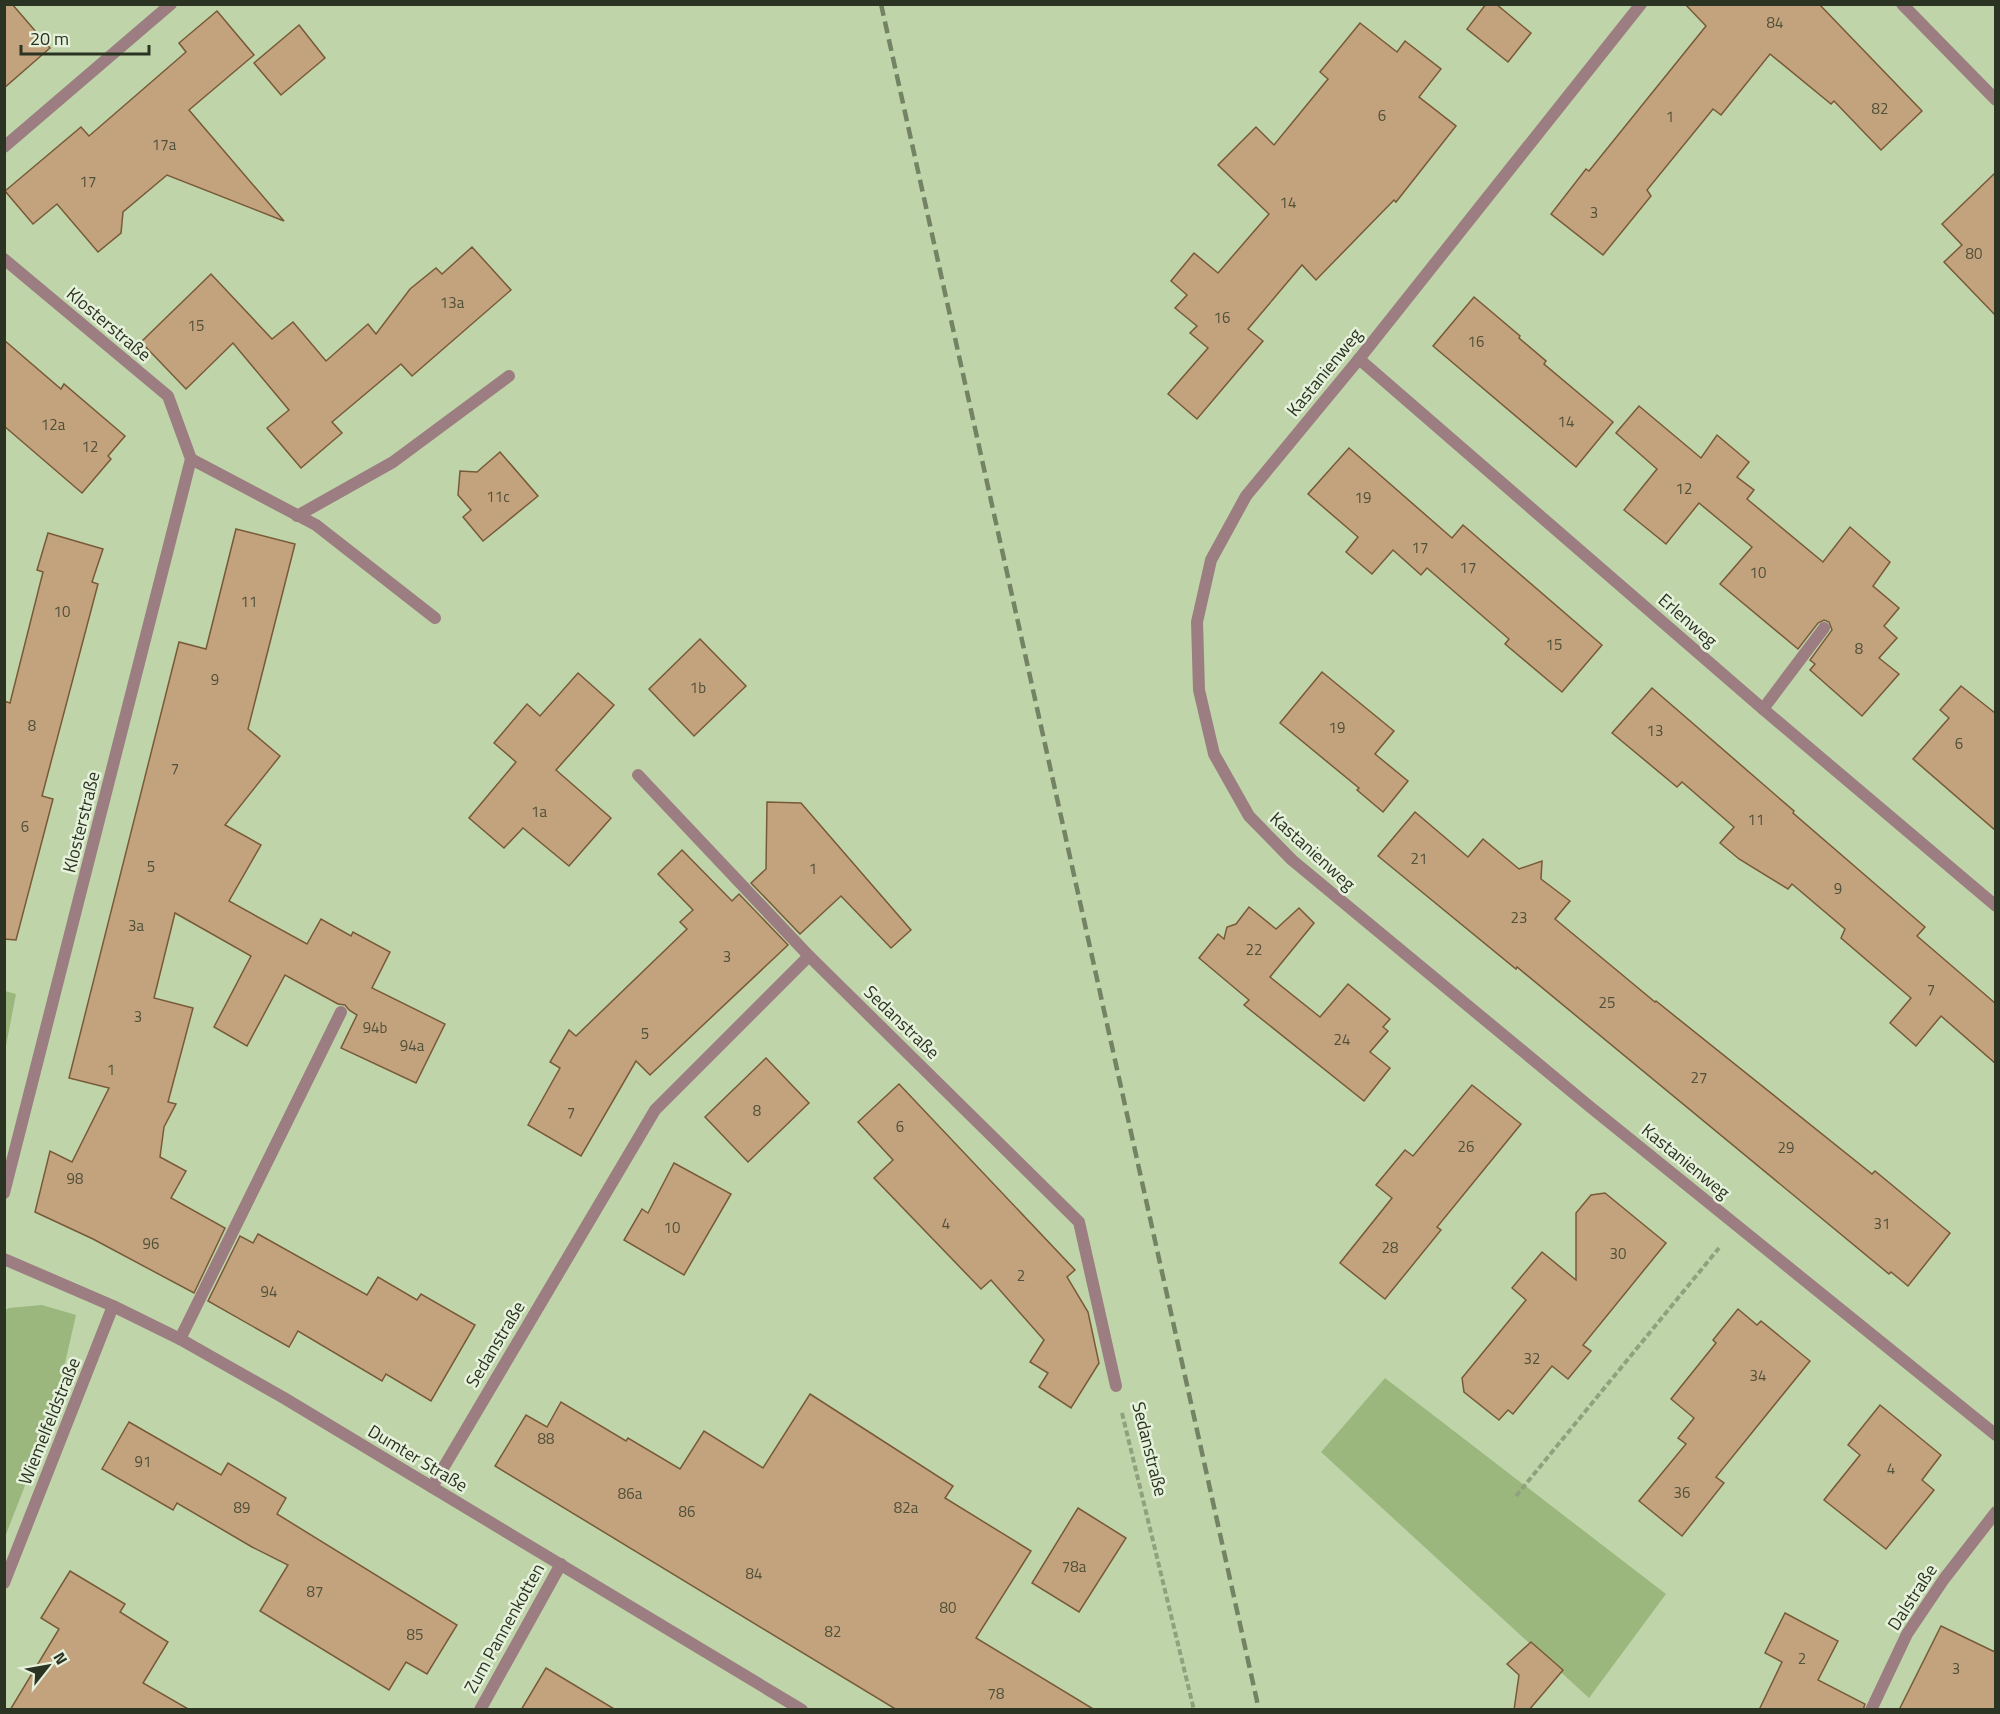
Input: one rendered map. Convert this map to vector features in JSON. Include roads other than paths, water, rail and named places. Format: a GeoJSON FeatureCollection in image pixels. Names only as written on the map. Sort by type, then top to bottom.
{"type":"FeatureCollection","features":[{"type":"Feature","properties":{"kind":"street"},"geometry":{"type":"LineString","coordinates":[[4,147],[171,4]]}},
{"type":"Feature","properties":{"kind":"street","name":"Kastanienweg"},"geometry":{"type":"LineString","coordinates":[[1641,4],[1359,359],[1246,496],[1211,560],[1197,622],[1199,690],[1214,754],[1248,816],[1292,860],[1995,1436]]}},
{"type":"Feature","properties":{"kind":"street"},"geometry":{"type":"LineString","coordinates":[[1902,4],[1995,100]]}},
{"type":"Feature","properties":{"kind":"street","name":"Klosterstraße"},"geometry":{"type":"LineString","coordinates":[[4,259],[168,396],[191,459],[4,1193]]}},
{"type":"Feature","properties":{"kind":"street","name":"Erlenweg"},"geometry":{"type":"LineString","coordinates":[[1359,359],[1763,709],[1995,906]]}},
{"type":"Feature","properties":{"kind":"street"},"geometry":{"type":"LineString","coordinates":[[297,516],[393,462],[509,376]]}},
{"type":"Feature","properties":{"kind":"street"},"geometry":{"type":"LineString","coordinates":[[191,459],[316,525],[435,618]]}},
{"type":"Feature","properties":{"kind":"street"},"geometry":{"type":"LineString","coordinates":[[1763,709],[1824,628]]}},
{"type":"Feature","properties":{"kind":"street"},"geometry":{"type":"LineString","coordinates":[[638,775],[809,956]]}},
{"type":"Feature","properties":{"kind":"street","name":"Sedanstraße"},"geometry":{"type":"LineString","coordinates":[[432,1487],[655,1110],[809,956],[1079,1222],[1116,1386]]}},
{"type":"Feature","properties":{"kind":"street"},"geometry":{"type":"LineString","coordinates":[[180,1339],[341,1012]]}},
{"type":"Feature","properties":{"kind":"street","name":"Dumter Straße"},"geometry":{"type":"LineString","coordinates":[[4,1259],[114,1306],[180,1339],[432,1487],[802,1710]]}},
{"type":"Feature","properties":{"kind":"street","name":"Wiemelfeldstraße"},"geometry":{"type":"LineString","coordinates":[[4,1583],[114,1306]]}},
{"type":"Feature","properties":{"kind":"street","name":"Dalstraße"},"geometry":{"type":"LineString","coordinates":[[1870,1710],[1907,1634],[1944,1579],[1995,1512]]}},
{"type":"Feature","properties":{"kind":"street","name":"Zum Pannenkotten"},"geometry":{"type":"LineString","coordinates":[[480,1710],[561,1564]]}},
{"type":"Feature","properties":{"kind":"railway"},"geometry":{"type":"LineString","coordinates":[[881,4],[1259,1710]]}}]}
